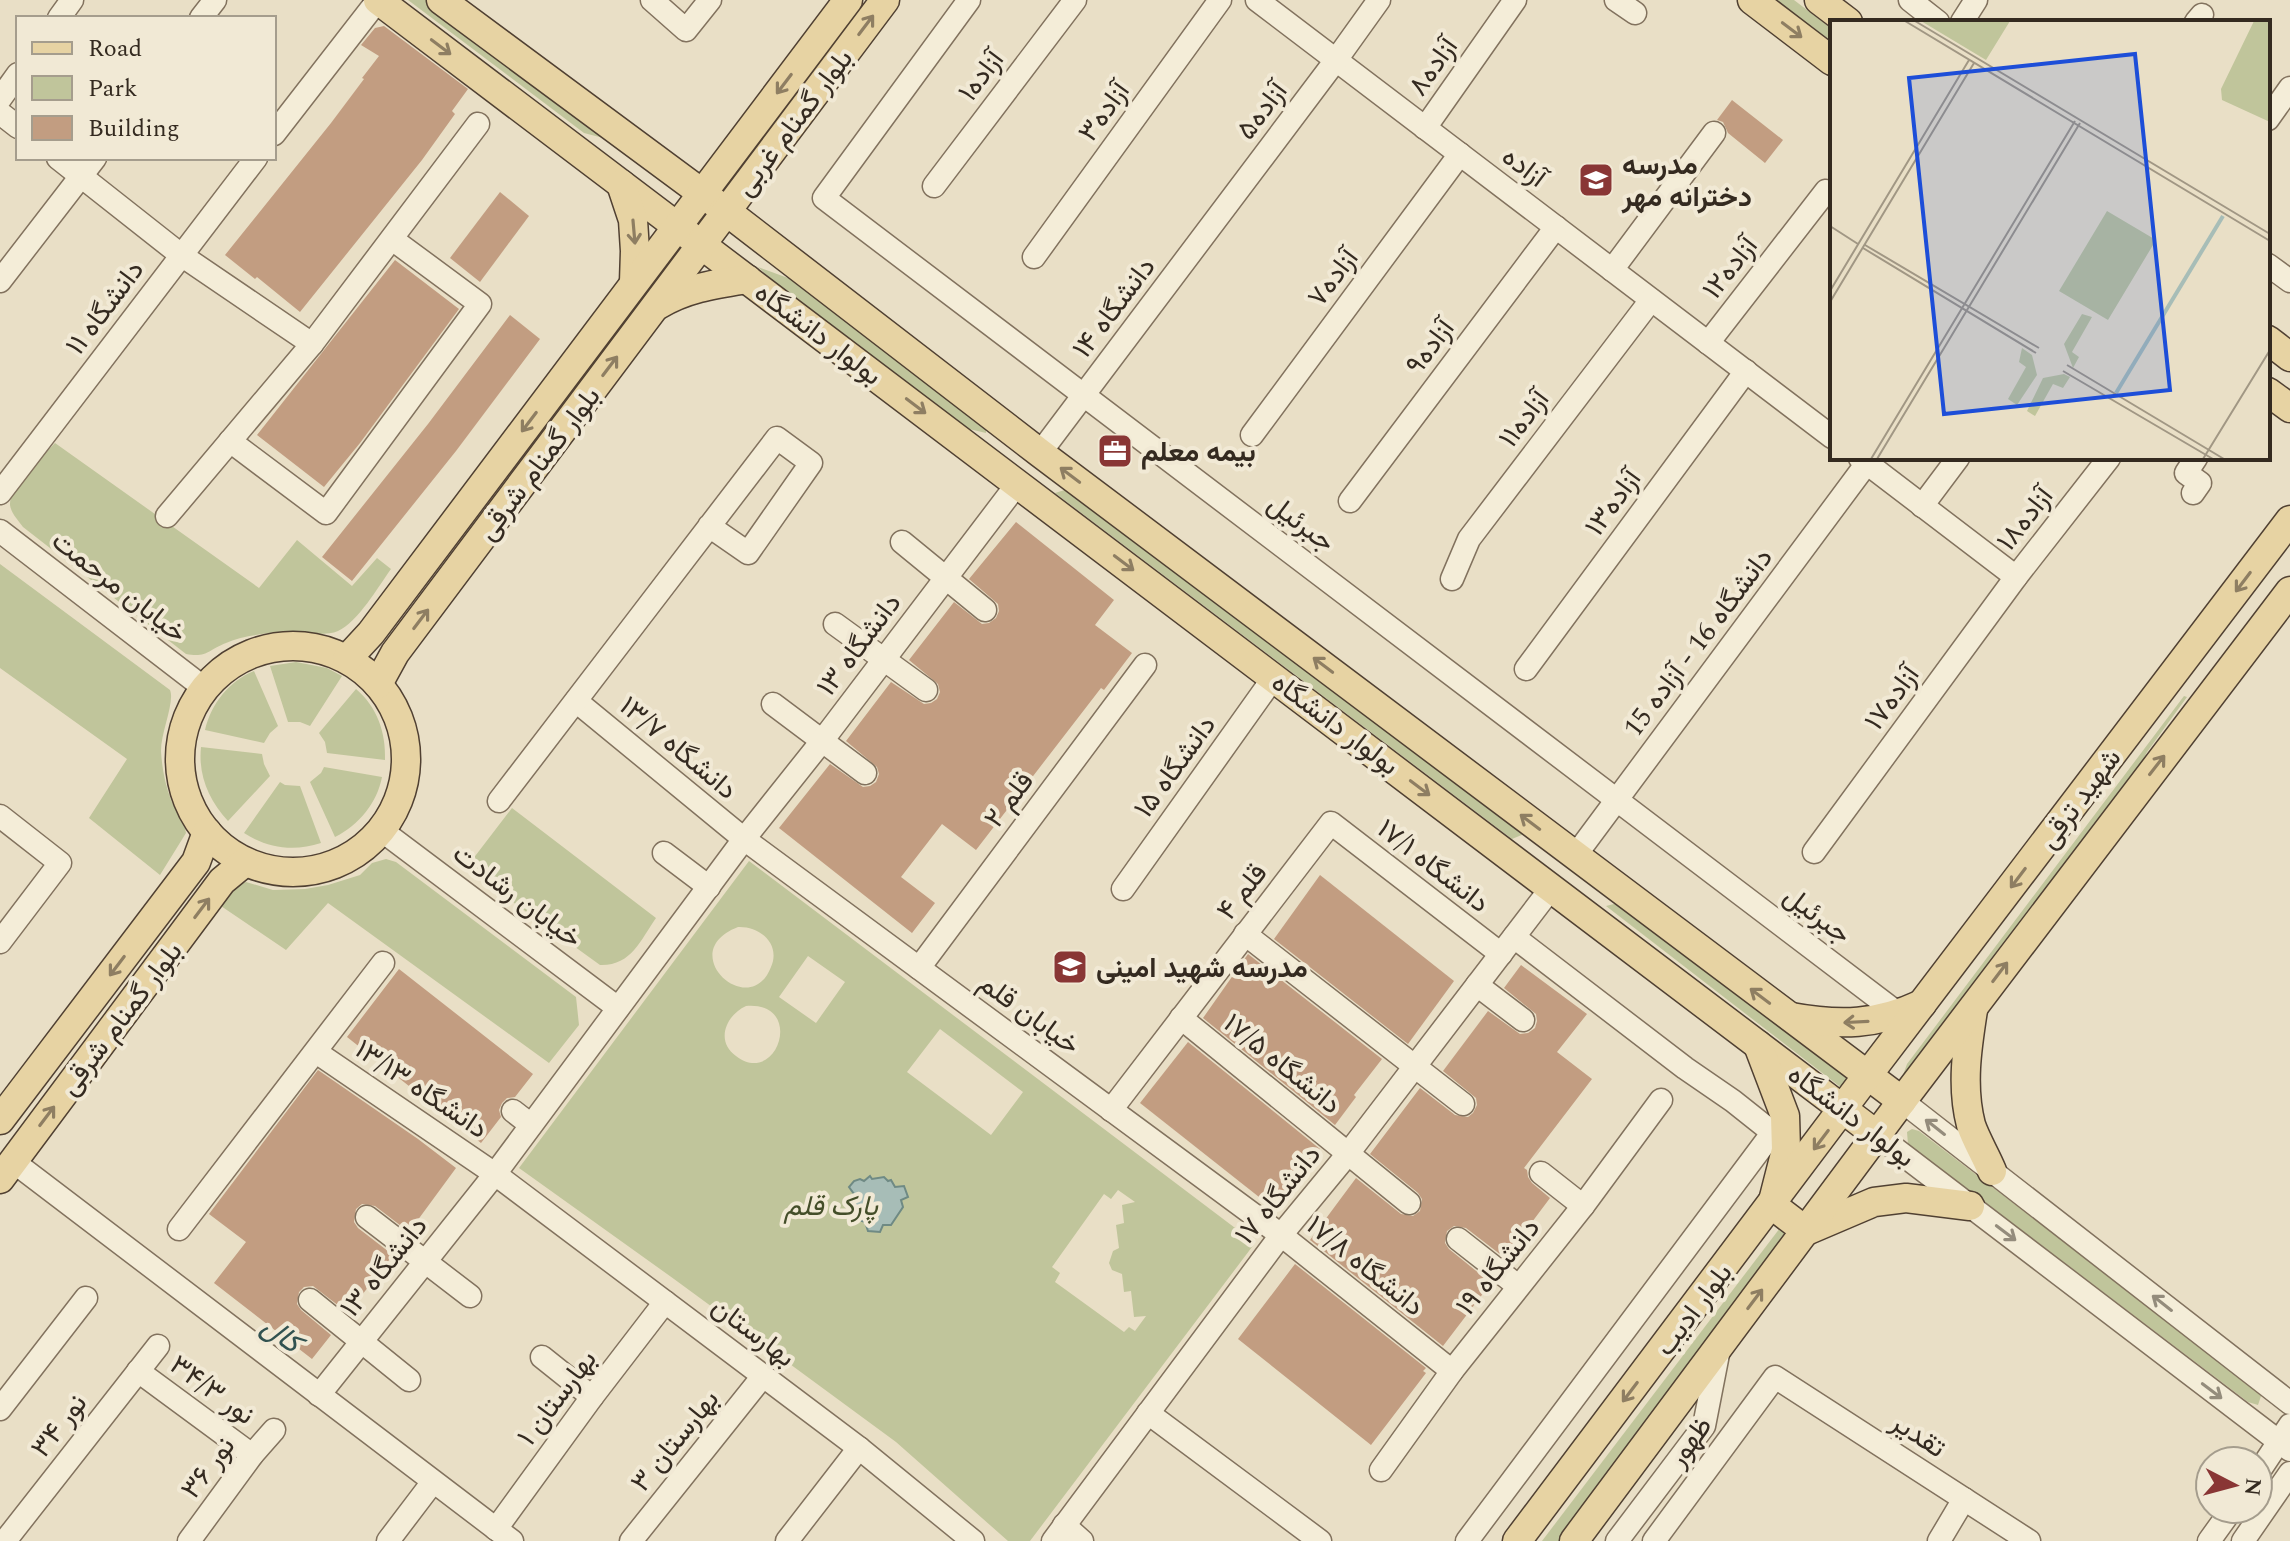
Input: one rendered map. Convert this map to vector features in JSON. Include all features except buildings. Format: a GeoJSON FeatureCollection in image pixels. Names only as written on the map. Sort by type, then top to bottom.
{"type":"FeatureCollection","features":[{"type":"Feature","properties":{"kind":"main road","name":"بولوار دانشگاه"},"geometry":{"type":"LineString","coordinates":[[378,0],[1877,1135]]}},
{"type":"Feature","properties":{"kind":"main road","name":"بولوار دانشگاه"},"geometry":{"type":"LineString","coordinates":[[441,0],[726,211],[1040,453],[1902,1101]]}},
{"type":"Feature","properties":{"kind":"main road","name":"بلوار گمنام غربی"},"geometry":{"type":"LineString","coordinates":[[676,225],[848,0]]}},
{"type":"Feature","properties":{"kind":"main road","name":"بلوار گمنام غربی"},"geometry":{"type":"LineString","coordinates":[[701,244],[885,0]]}},
{"type":"Feature","properties":{"kind":"main road"},"geometry":{"type":"LineString","coordinates":[[1752,0],[1830,59]]}},
{"type":"Feature","properties":{"kind":"main road"},"geometry":{"type":"LineString","coordinates":[[1819,0],[1845,20]]}},
{"type":"Feature","properties":{"kind":"main road"},"geometry":{"type":"LineString","coordinates":[[621,184],[633,220],[634,282]]}},
{"type":"Feature","properties":{"kind":"main road","name":"بلوار گمنام شرقی"},"geometry":{"type":"LineString","coordinates":[[347,659],[371,633],[676,225]]}},
{"type":"Feature","properties":{"kind":"main road","name":"بلوار گمنام شرقی"},"geometry":{"type":"LineString","coordinates":[[378,684],[395,653],[701,244]]}},
{"type":"Feature","properties":{"kind":"main road"},"geometry":{"type":"LineString","coordinates":[[654,307],[677,294],[703,285],[747,279]]}},
{"type":"Feature","properties":{"kind":"main road"},"geometry":{"type":"LineString","coordinates":[[2270,342],[2290,357]]}},
{"type":"Feature","properties":{"kind":"main road"},"geometry":{"type":"LineString","coordinates":[[2270,393],[2290,408]]}},
{"type":"Feature","properties":{"kind":"main road","name":"شهید ترقی"},"geometry":{"type":"LineString","coordinates":[[1867,1076],[1912,1009],[2290,520]]}},
{"type":"Feature","properties":{"kind":"main road","name":"شهید ترقی"},"geometry":{"type":"LineString","coordinates":[[1902,1101],[2290,591]]}},
{"type":"Feature","properties":{"kind":"main road"},"geometry":{"type":"LineString","coordinates":[[286,645],[317,648],[347,659],[378,684],[395,710],[404,740],[405,771],[397,802],[381,830],[359,850],[333,865],[304,872],[274,871],[245,862],[224,849],[207,832],[187,799],[180,761],[186,722],[204,688],[227,667],[255,652],[286,645]]}},
{"type":"Feature","properties":{"kind":"main road"},"geometry":{"type":"LineString","coordinates":[[2183,661],[2219,687]]}},
{"type":"Feature","properties":{"kind":"main road","name":"بلوار گمنام شرقی"},"geometry":{"type":"LineString","coordinates":[[0,1120],[196,862],[207,832]]}},
{"type":"Feature","properties":{"kind":"main road","name":"بلوار گمنام شرقی"},"geometry":{"type":"LineString","coordinates":[[10,1168],[222,881],[245,862]]}},
{"type":"Feature","properties":{"kind":"main road"},"geometry":{"type":"LineString","coordinates":[[1973,1007],[1966,1056],[1966,1090],[1972,1126],[1992,1171]]}},
{"type":"Feature","properties":{"kind":"main road"},"geometry":{"type":"LineString","coordinates":[[1787,1016],[1850,1023],[1875,1021],[1912,1009]]}},
{"type":"Feature","properties":{"kind":"main road"},"geometry":{"type":"LineString","coordinates":[[1757,1043],[1786,1150],[1772,1205],[1806,1231],[1874,1202],[1906,1198],[1970,1206]]}},
{"type":"Feature","properties":{"kind":"main road","name":"بلوار ادیب"},"geometry":{"type":"LineString","coordinates":[[1517,1541],[1867,1076]]}},
{"type":"Feature","properties":{"kind":"main road","name":"بلوار ادیب"},"geometry":{"type":"LineString","coordinates":[[1574,1541],[1902,1101]]}},
{"type":"Feature","properties":{"kind":"street"},"geometry":{"type":"LineString","coordinates":[[203,16],[215,0]]}},
{"type":"Feature","properties":{"kind":"street"},"geometry":{"type":"LineString","coordinates":[[276,131],[378,0]]}},
{"type":"Feature","properties":{"kind":"street"},"geometry":{"type":"LineString","coordinates":[[652,0],[686,30],[710,0]]}},
{"type":"Feature","properties":{"kind":"street","name":"جبرئیل"},"geometry":{"type":"LineString","coordinates":[[969,0],[824,198],[1617,799],[1912,1009]]}},
{"type":"Feature","properties":{"kind":"street","name":"آزاده۱"},"geometry":{"type":"LineString","coordinates":[[934,186],[1075,0]]}},
{"type":"Feature","properties":{"kind":"street","name":"آزاده۳"},"geometry":{"type":"LineString","coordinates":[[1034,257],[1220,0]]}},
{"type":"Feature","properties":{"kind":"street","name":"آزاده"},"geometry":{"type":"LineString","coordinates":[[1257,0],[1830,432]]}},
{"type":"Feature","properties":{"kind":"street","name":"آزاده۵"},"geometry":{"type":"LineString","coordinates":[[1233,197],[1379,0]]}},
{"type":"Feature","properties":{"kind":"street","name":"آزاده۸"},"geometry":{"type":"LineString","coordinates":[[1425,128],[1515,0]]}},
{"type":"Feature","properties":{"kind":"street"},"geometry":{"type":"LineString","coordinates":[[1910,0],[1935,20]]}},
{"type":"Feature","properties":{"kind":"street"},"geometry":{"type":"LineString","coordinates":[[1963,20],[1976,0]]}},
{"type":"Feature","properties":{"kind":"street"},"geometry":{"type":"LineString","coordinates":[[0,99],[16,77]]}},
{"type":"Feature","properties":{"kind":"street"},"geometry":{"type":"LineString","coordinates":[[2270,116],[2290,88]]}},
{"type":"Feature","properties":{"kind":"street"},"geometry":{"type":"LineString","coordinates":[[0,113],[16,125]]}},
{"type":"Feature","properties":{"kind":"street"},"geometry":{"type":"LineString","coordinates":[[167,516],[312,344],[478,124]]}},
{"type":"Feature","properties":{"kind":"street"},"geometry":{"type":"LineString","coordinates":[[1612,270],[1714,133]]}},
{"type":"Feature","properties":{"kind":"street","name":"آزاده۷"},"geometry":{"type":"LineString","coordinates":[[1252,435],[1460,154]]}},
{"type":"Feature","properties":{"kind":"street"},"geometry":{"type":"LineString","coordinates":[[61,160],[181,255],[312,344]]}},
{"type":"Feature","properties":{"kind":"street"},"geometry":{"type":"LineString","coordinates":[[0,281],[93,160]]}},
{"type":"Feature","properties":{"kind":"street","name":"دانشگاه ۱۱"},"geometry":{"type":"LineString","coordinates":[[0,493],[254,160]]}},
{"type":"Feature","properties":{"kind":"street","name":"آزاده۱۲"},"geometry":{"type":"LineString","coordinates":[[1708,343],[1826,191]]}},
{"type":"Feature","properties":{"kind":"street","name":"دانشگاه ۱۴"},"geometry":{"type":"LineString","coordinates":[[1040,453],[1233,197]]}},
{"type":"Feature","properties":{"kind":"street","name":"آزاده۹"},"geometry":{"type":"LineString","coordinates":[[1350,501],[1556,227]]}},
{"type":"Feature","properties":{"kind":"street"},"geometry":{"type":"LineString","coordinates":[[230,441],[326,513],[480,304],[392,239]]}},
{"type":"Feature","properties":{"kind":"street"},"geometry":{"type":"LineString","coordinates":[[2270,266],[2290,281]]}},
{"type":"Feature","properties":{"kind":"street","name":"آزاده۱۱"},"geometry":{"type":"LineString","coordinates":[[1452,579],[1469,539],[1651,300]]}},
{"type":"Feature","properties":{"kind":"street","name":"آزاده۱۳"},"geometry":{"type":"LineString","coordinates":[[1526,669],[1746,371]]}},
{"type":"Feature","properties":{"kind":"street"},"geometry":{"type":"LineString","coordinates":[[499,801],[709,526],[777,438],[811,463],[748,553],[709,526]]}},
{"type":"Feature","properties":{"kind":"street"},"geometry":{"type":"LineString","coordinates":[[1922,506],[1956,460]]}},
{"type":"Feature","properties":{"kind":"street","name":"آزاده۱۸"},"geometry":{"type":"LineString","coordinates":[[2016,577],[2107,460]]}},
{"type":"Feature","properties":{"kind":"street"},"geometry":{"type":"LineString","coordinates":[[2193,493],[2200,483],[2186,473],[2195,460]]}},
{"type":"Feature","properties":{"kind":"street"},"geometry":{"type":"LineString","coordinates":[[1863,461],[2016,577]]}},
{"type":"Feature","properties":{"kind":"street","name":"دانشگاه 16 - آزاده 15"},"geometry":{"type":"LineString","coordinates":[[1575,856],[1863,461]]}},
{"type":"Feature","properties":{"kind":"street","name":"دانشگاه ۱۳"},"geometry":{"type":"LineString","coordinates":[[319,1395],[495,1174],[744,839],[1018,483]]}},
{"type":"Feature","properties":{"kind":"street","name":"خیابان مرحمت"},"geometry":{"type":"LineString","coordinates":[[0,531],[204,688]]}},
{"type":"Feature","properties":{"kind":"street"},"geometry":{"type":"LineString","coordinates":[[902,542],[985,610]]}},
{"type":"Feature","properties":{"kind":"street","name":"آزاده۱۷"},"geometry":{"type":"LineString","coordinates":[[1814,852],[2016,577]]}},
{"type":"Feature","properties":{"kind":"street"},"geometry":{"type":"LineString","coordinates":[[835,624],[926,690]]}},
{"type":"Feature","properties":{"kind":"street","name":"قلم ۲"},"geometry":{"type":"LineString","coordinates":[[919,968],[1145,665]]}},
{"type":"Feature","properties":{"kind":"street","name":"دانشگاه ۱۵"},"geometry":{"type":"LineString","coordinates":[[1123,889],[1274,677]]}},
{"type":"Feature","properties":{"kind":"street","name":"دانشگاه ۱۳/۷"},"geometry":{"type":"LineString","coordinates":[[576,701],[744,839]]}},
{"type":"Feature","properties":{"kind":"street"},"geometry":{"type":"LineString","coordinates":[[773,704],[865,773]]}},
{"type":"Feature","properties":{"kind":"street"},"geometry":{"type":"LineString","coordinates":[[0,816],[60,863],[0,942]]}},
{"type":"Feature","properties":{"kind":"street","name":"قلم ۴"},"geometry":{"type":"LineString","coordinates":[[1111,1110],[1331,823]]}},
{"type":"Feature","properties":{"kind":"street","name":"دانشگاه ۱۷/۱"},"geometry":{"type":"LineString","coordinates":[[1331,823],[1733,1101],[1778,1124]]}},
{"type":"Feature","properties":{"kind":"street","name":"خیابان رشادت"},"geometry":{"type":"LineString","coordinates":[[381,830],[618,1008]]}},
{"type":"Feature","properties":{"kind":"street","name":"خیابان قلم"},"geometry":{"type":"LineString","coordinates":[[744,839],[1281,1235]]}},
{"type":"Feature","properties":{"kind":"street"},"geometry":{"type":"LineString","coordinates":[[664,853],[709,887]]}},
{"type":"Feature","properties":{"kind":"street","name":"دانشگاه ۱۷"},"geometry":{"type":"LineString","coordinates":[[1058,1533],[1148,1413],[1251,1292],[1281,1235],[1347,1155],[1552,887]]}},
{"type":"Feature","properties":{"kind":"street"},"geometry":{"type":"LineString","coordinates":[[1245,934],[1463,1104]]}},
{"type":"Feature","properties":{"kind":"street"},"geometry":{"type":"LineString","coordinates":[[179,1229],[383,963]]}},
{"type":"Feature","properties":{"kind":"street"},"geometry":{"type":"LineString","coordinates":[[1477,985],[1523,1020]]}},
{"type":"Feature","properties":{"kind":"street","name":"دانشگاه ۱۷/۵"},"geometry":{"type":"LineString","coordinates":[[1181,1018],[1409,1203]]}},
{"type":"Feature","properties":{"kind":"street","name":"دانشگاه ۱۳/۱۳"},"geometry":{"type":"LineString","coordinates":[[316,1052],[495,1174]]}},
{"type":"Feature","properties":{"kind":"street","name":"دانشگاه ۱۹"},"geometry":{"type":"LineString","coordinates":[[1381,1470],[1452,1371],[1583,1206],[1661,1100]]}},
{"type":"Feature","properties":{"kind":"street","name":"بولوار دانشگاه"},"geometry":{"type":"LineString","coordinates":[[1902,1101],[2290,1403]]}},
{"type":"Feature","properties":{"kind":"street"},"geometry":{"type":"LineString","coordinates":[[513,1111],[531,1125]]}},
{"type":"Feature","properties":{"kind":"street"},"geometry":{"type":"LineString","coordinates":[[1467,1541],[1778,1124]]}},
{"type":"Feature","properties":{"kind":"street","name":"بولوار دانشگاه"},"geometry":{"type":"LineString","coordinates":[[1877,1135],[2286,1439]]}},
{"type":"Feature","properties":{"kind":"street"},"geometry":{"type":"LineString","coordinates":[[10,1168],[319,1395],[503,1537]]}},
{"type":"Feature","properties":{"kind":"street"},"geometry":{"type":"LineString","coordinates":[[10,1168],[429,1487],[503,1537]]}},
{"type":"Feature","properties":{"kind":"street"},"geometry":{"type":"LineString","coordinates":[[1541,1173],[1583,1206]]}},
{"type":"Feature","properties":{"kind":"street","name":"بهارستان"},"geometry":{"type":"LineString","coordinates":[[495,1174],[859,1448],[973,1541]]}},
{"type":"Feature","properties":{"kind":"street"},"geometry":{"type":"LineString","coordinates":[[367,1217],[470,1296]]}},
{"type":"Feature","properties":{"kind":"street","name":"دانشگاه ۱۷/۸"},"geometry":{"type":"LineString","coordinates":[[1281,1235],[1452,1371]]}},
{"type":"Feature","properties":{"kind":"street"},"geometry":{"type":"LineString","coordinates":[[1458,1239],[1518,1286]]}},
{"type":"Feature","properties":{"kind":"street"},"geometry":{"type":"LineString","coordinates":[[0,1409],[86,1298]]}},
{"type":"Feature","properties":{"kind":"street"},"geometry":{"type":"LineString","coordinates":[[310,1300],[409,1380]]}},
{"type":"Feature","properties":{"kind":"street","name":"بهارستان ۱"},"geometry":{"type":"LineString","coordinates":[[503,1537],[592,1397],[665,1302]]}},
{"type":"Feature","properties":{"kind":"street","name":"نور ۳۴"},"geometry":{"type":"LineString","coordinates":[[5,1541],[158,1346]]}},
{"type":"Feature","properties":{"kind":"street"},"geometry":{"type":"LineString","coordinates":[[1617,1541],[1704,1426],[1719,1347]]}},
{"type":"Feature","properties":{"kind":"street"},"geometry":{"type":"LineString","coordinates":[[542,1357],[592,1397]]}},
{"type":"Feature","properties":{"kind":"street","name":"نور ۳۴/۳"},"geometry":{"type":"LineString","coordinates":[[138,1371],[252,1455]]}},
{"type":"Feature","properties":{"kind":"street","name":"بهارستان ۳"},"geometry":{"type":"LineString","coordinates":[[631,1541],[763,1376]]}},
{"type":"Feature","properties":{"kind":"street","name":"تقدیر"},"geometry":{"type":"LineString","coordinates":[[1775,1377],[2029,1541]]}},
{"type":"Feature","properties":{"kind":"street","name":"ظهور"},"geometry":{"type":"LineString","coordinates":[[1654,1541],[1775,1377]]}},
{"type":"Feature","properties":{"kind":"street"},"geometry":{"type":"LineString","coordinates":[[1148,1413],[1320,1541]]}},
{"type":"Feature","properties":{"kind":"street","name":"نور ۳۶"},"geometry":{"type":"LineString","coordinates":[[189,1541],[274,1430]]}},
{"type":"Feature","properties":{"kind":"street"},"geometry":{"type":"LineString","coordinates":[[787,1541],[859,1448]]}},
{"type":"Feature","properties":{"kind":"street"},"geometry":{"type":"LineString","coordinates":[[2243,1541],[2290,1473]]}},
{"type":"Feature","properties":{"kind":"street"},"geometry":{"type":"LineString","coordinates":[[388,1541],[429,1487]]}},
{"type":"Feature","properties":{"kind":"street"},"geometry":{"type":"LineString","coordinates":[[1939,1541],[1964,1499]]}},
{"type":"Feature","properties":{"kind":"street"},"geometry":{"type":"LineString","coordinates":[[1058,1533],[1082,1541]]}},
{"type":"Feature","properties":{"kind":"green space"},"geometry":{"type":"Polygon","coordinates":[[[408,0],[426,0],[611,140],[584,133],[408,0]]]}},
{"type":"Feature","properties":{"kind":"green space"},"geometry":{"type":"Polygon","coordinates":[[[1764,0],[1794,0],[1830,27],[1830,50],[1764,0]]]}},
{"type":"Feature","properties":{"kind":"green space"},"geometry":{"type":"Polygon","coordinates":[[[758,267],[810,286],[986,421],[986,433],[969,429],[788,295],[758,267]]]}},
{"type":"Feature","properties":{"kind":"green space"},"geometry":{"type":"Polygon","coordinates":[[[55,443],[259,588],[297,540],[352,586],[377,558],[391,569],[360,612],[338,631],[324,634],[277,632],[231,641],[203,654],[186,654],[23,527],[13,514],[10,505],[15,490],[55,443]]]}},
{"type":"Feature","properties":{"kind":"green space"},"geometry":{"type":"Polygon","coordinates":[[[1068,489],[1524,834],[1512,839],[1055,493],[1068,489]]]}},
{"type":"Feature","properties":{"kind":"green space"},"geometry":{"type":"Polygon","coordinates":[[[0,564],[170,690],[162,764],[169,794],[186,833],[160,875],[89,818],[127,759],[0,668],[0,564]]]}},
{"type":"Feature","properties":{"kind":"green space"},"geometry":{"type":"Polygon","coordinates":[[[296,662],[327,668],[342,676],[310,726],[288,722],[270,666],[296,662]]]}},
{"type":"Feature","properties":{"kind":"green space"},"geometry":{"type":"Polygon","coordinates":[[[254,671],[278,726],[264,743],[205,730],[222,694],[254,671]]]}},
{"type":"Feature","properties":{"kind":"green space"},"geometry":{"type":"Polygon","coordinates":[[[356,689],[370,704],[379,721],[385,760],[327,753],[319,733],[356,689]]]}},
{"type":"Feature","properties":{"kind":"green space"},"geometry":{"type":"Polygon","coordinates":[[[2184,696],[2187,697],[2147,752],[2131,783],[1907,1078],[1903,1075],[1907,1064],[2184,696]]]}},
{"type":"Feature","properties":{"kind":"green space"},"geometry":{"type":"Polygon","coordinates":[[[201,747],[262,754],[270,776],[228,821],[206,787],[201,768],[201,747]]]}},
{"type":"Feature","properties":{"kind":"green space"},"geometry":{"type":"Polygon","coordinates":[[[324,767],[382,777],[376,796],[366,812],[335,837],[310,782],[324,767]]]}},
{"type":"Feature","properties":{"kind":"green space"},"geometry":{"type":"Polygon","coordinates":[[[280,782],[300,786],[321,843],[281,847],[244,833],[280,782]]]}},
{"type":"Feature","properties":{"kind":"green space"},"geometry":{"type":"Polygon","coordinates":[[[512,808],[656,918],[627,957],[600,965],[466,868],[512,808]]]}},
{"type":"Feature","properties":{"kind":"green space"},"geometry":{"type":"Polygon","coordinates":[[[386,859],[396,862],[576,997],[579,1025],[549,1063],[328,903],[286,950],[218,904],[237,885],[246,882],[273,890],[305,889],[360,875],[372,863],[386,859]]]}},
{"type":"Feature","properties":{"kind":"green space","name":"پارک قلم"},"geometry":{"type":"Polygon","coordinates":[[[749,861],[1255,1243],[1030,1541],[1008,1541],[896,1442],[519,1168],[749,861]],[[738,927],[720,938],[713,952],[714,965],[722,977],[734,985],[748,987],[761,982],[773,959],[771,944],[766,938],[754,930],[738,927]],[[808,956],[779,997],[816,1023],[845,982],[808,956]],[[746,1006],[739,1010],[726,1029],[726,1043],[736,1056],[751,1063],[763,1061],[773,1053],[779,1041],[780,1028],[776,1016],[764,1008],[746,1006]],[[940,1029],[907,1072],[991,1135],[1023,1092],[940,1029]],[[1118,1190],[1111,1199],[1104,1194],[1052,1267],[1060,1273],[1055,1282],[1124,1332],[1129,1327],[1135,1331],[1146,1316],[1134,1317],[1131,1291],[1124,1292],[1122,1274],[1112,1270],[1109,1263],[1113,1251],[1119,1248],[1116,1225],[1124,1223],[1122,1205],[1135,1202],[1118,1190]]]}},
{"type":"Feature","properties":{"kind":"green space"},"geometry":{"type":"Polygon","coordinates":[[[1618,903],[1848,1078],[1843,1089],[1606,906],[1618,903]]]}},
{"type":"Feature","properties":{"kind":"green space"},"geometry":{"type":"Polygon","coordinates":[[[1912,1129],[1919,1131],[2257,1390],[2261,1396],[2258,1405],[2248,1402],[1908,1144],[1907,1132],[1912,1129]]]}},
{"type":"Feature","properties":{"kind":"green space"},"geometry":{"type":"Polygon","coordinates":[[[1783,1224],[1795,1232],[1561,1541],[1542,1541],[1783,1224]]]}},
{"type":"Feature","properties":{"kind":"water"},"geometry":{"type":"Polygon","coordinates":[[[870,1176],[872,1179],[884,1177],[891,1180],[895,1187],[904,1186],[908,1197],[901,1200],[903,1207],[891,1225],[883,1225],[880,1232],[868,1231],[865,1222],[854,1214],[850,1199],[854,1194],[849,1187],[854,1181],[864,1181],[870,1176]]]}},
{"type":"Feature","properties":{"kind":"place","name":"مدرسه دخترانه مهر"},"geometry":{"type":"Point","coordinates":[1596,180]}},
{"type":"Feature","properties":{"kind":"place","name":"بیمه معلم"},"geometry":{"type":"Point","coordinates":[1115,451]}},
{"type":"Feature","properties":{"kind":"place","name":"مدرسه شهید امینی"},"geometry":{"type":"Point","coordinates":[1070,967]}},
{"type":"Feature","properties":{"kind":"water label","name":"کال"},"geometry":{"type":"Point","coordinates":[282,1334]}}]}
